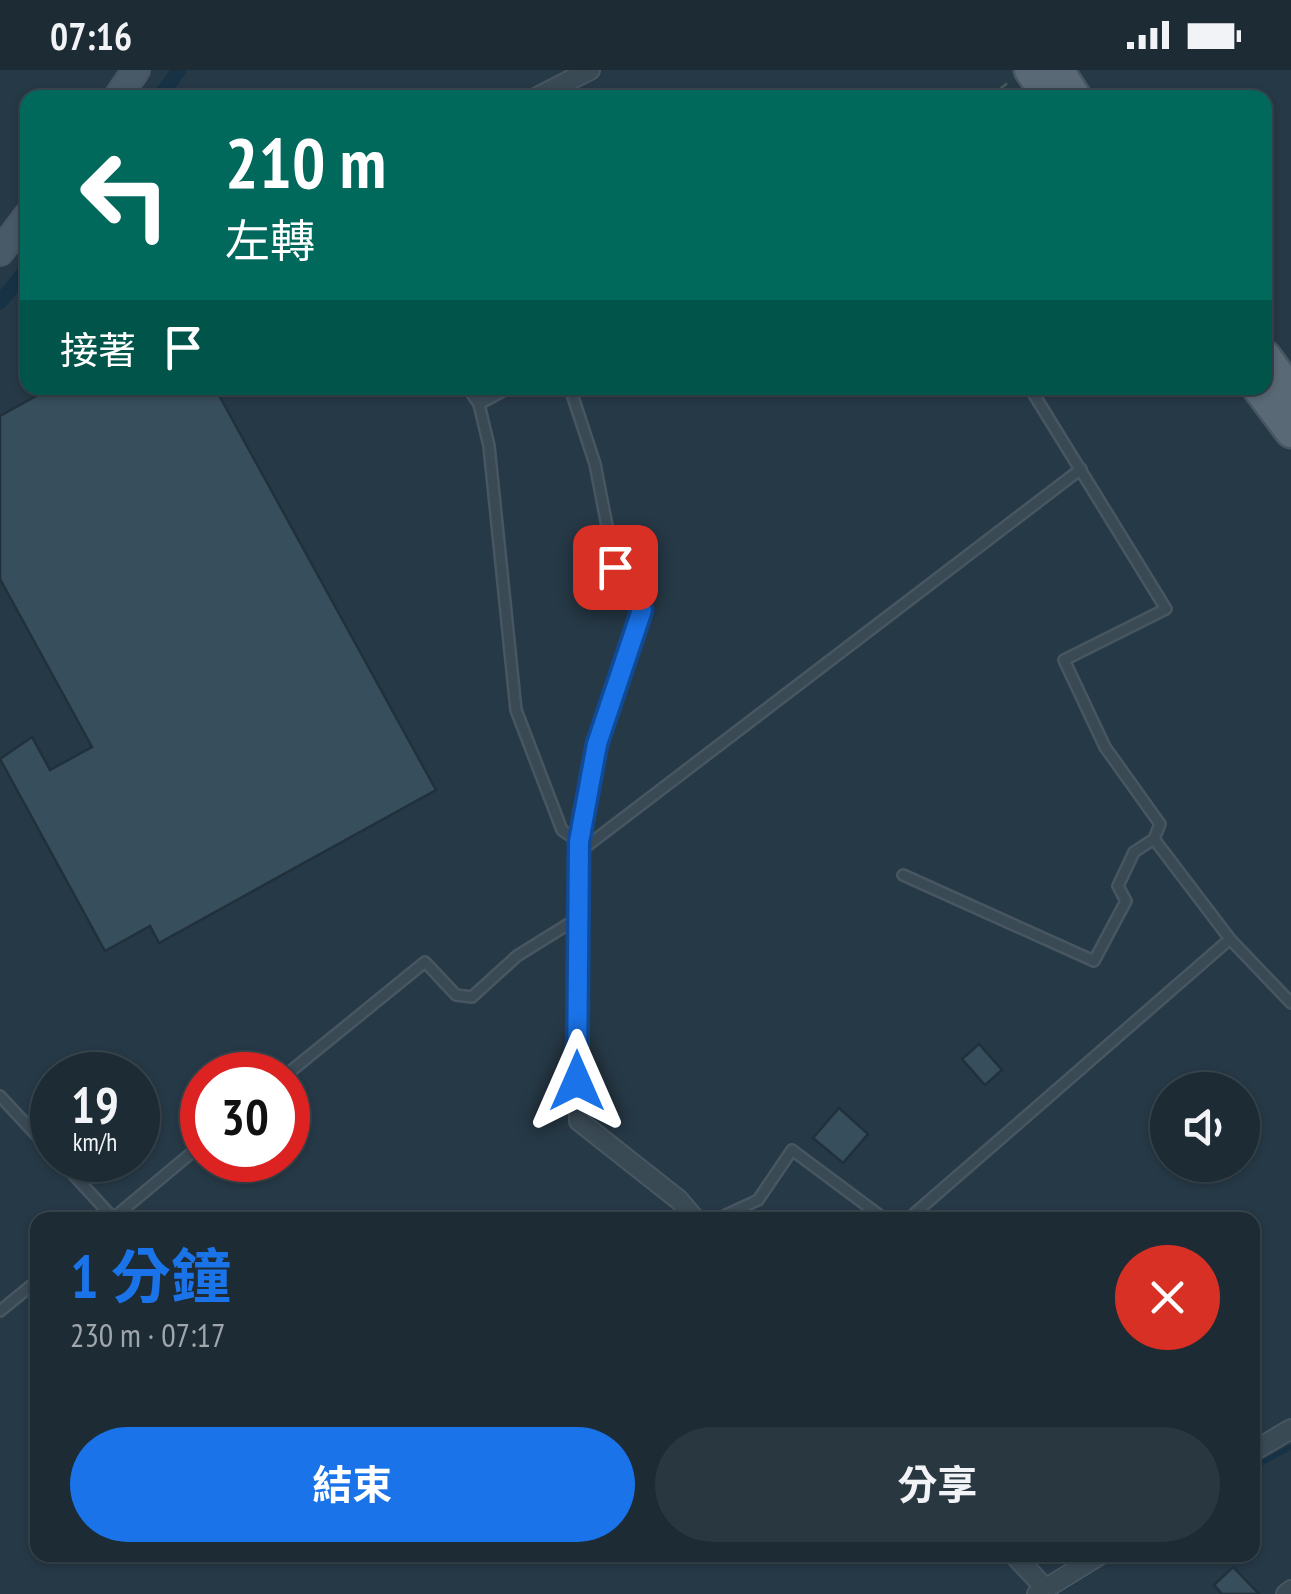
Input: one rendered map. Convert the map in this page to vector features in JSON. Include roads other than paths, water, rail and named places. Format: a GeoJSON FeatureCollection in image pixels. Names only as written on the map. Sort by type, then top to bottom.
{"type":"FeatureCollection","features":[{"type":"Feature","properties":{"kind":"main road"},"geometry":{"type":"LineString","coordinates":[[1272,387],[1291,432]]}},
{"type":"Feature","properties":{"kind":"street"},"geometry":{"type":"LineString","coordinates":[[551,90],[590,70]]}},
{"type":"Feature","properties":{"kind":"street"},"geometry":{"type":"LineString","coordinates":[[0,252],[20,226]]}},
{"type":"Feature","properties":{"kind":"street"},"geometry":{"type":"LineString","coordinates":[[579,847],[580,1121],[689,1212]]}},
{"type":"Feature","properties":{"kind":"street"},"geometry":{"type":"LineString","coordinates":[[1260,1447],[1291,1428]]}},
{"type":"Feature","properties":{"kind":"street"},"geometry":{"type":"LineString","coordinates":[[1019,1562],[1042,1592],[1089,1562]]}},
{"type":"Feature","properties":{"kind":"lane"},"geometry":{"type":"LineString","coordinates":[[473,395],[479,404],[489,446],[516,710],[562,830],[579,847]]}},
{"type":"Feature","properties":{"kind":"lane"},"geometry":{"type":"LineString","coordinates":[[479,404],[495,395]]}},
{"type":"Feature","properties":{"kind":"lane"},"geometry":{"type":"LineString","coordinates":[[572,395],[595,464],[615,567],[642,610],[597,744],[579,847]]}},
{"type":"Feature","properties":{"kind":"lane"},"geometry":{"type":"LineString","coordinates":[[903,875],[1094,960],[1126,901],[1118,886],[1134,852],[1154,839],[1160,824],[1105,747],[1064,660],[1166,609],[1034,395]]}},
{"type":"Feature","properties":{"kind":"lane"},"geometry":{"type":"LineString","coordinates":[[579,847],[1081,469]]}},
{"type":"Feature","properties":{"kind":"lane"},"geometry":{"type":"LineString","coordinates":[[1154,839],[1230,939],[1291,1004]]}},
{"type":"Feature","properties":{"kind":"lane"},"geometry":{"type":"LineString","coordinates":[[310,1055],[425,962],[456,995],[472,997],[517,956],[578,918]]}},
{"type":"Feature","properties":{"kind":"lane"},"geometry":{"type":"LineString","coordinates":[[916,1212],[1230,939]]}},
{"type":"Feature","properties":{"kind":"lane"},"geometry":{"type":"LineString","coordinates":[[0,1096],[30,1128]]}},
{"type":"Feature","properties":{"kind":"lane"},"geometry":{"type":"LineString","coordinates":[[732,1212],[758,1200],[792,1150],[875,1212]]}},
{"type":"Feature","properties":{"kind":"lane"},"geometry":{"type":"LineString","coordinates":[[121,1212],[180,1163]]}},
{"type":"Feature","properties":{"kind":"lane"},"geometry":{"type":"LineString","coordinates":[[80,1182],[107,1212]]}},
{"type":"Feature","properties":{"kind":"lane"},"geometry":{"type":"LineString","coordinates":[[0,1310],[30,1286]]}},
{"type":"Feature","properties":{"kind":"waterway"},"geometry":{"type":"LineString","coordinates":[[165,90],[179,70]]}},
{"type":"Feature","properties":{"kind":"waterway"},"geometry":{"type":"LineString","coordinates":[[0,302],[20,278]]}},
{"type":"Feature","properties":{"kind":"waterway"},"geometry":{"type":"LineString","coordinates":[[1260,1464],[1291,1447]]}},
{"type":"Feature","properties":{"kind":"waterway"},"geometry":{"type":"LineString","coordinates":[[1055,1594],[1105,1562]]}}]}
